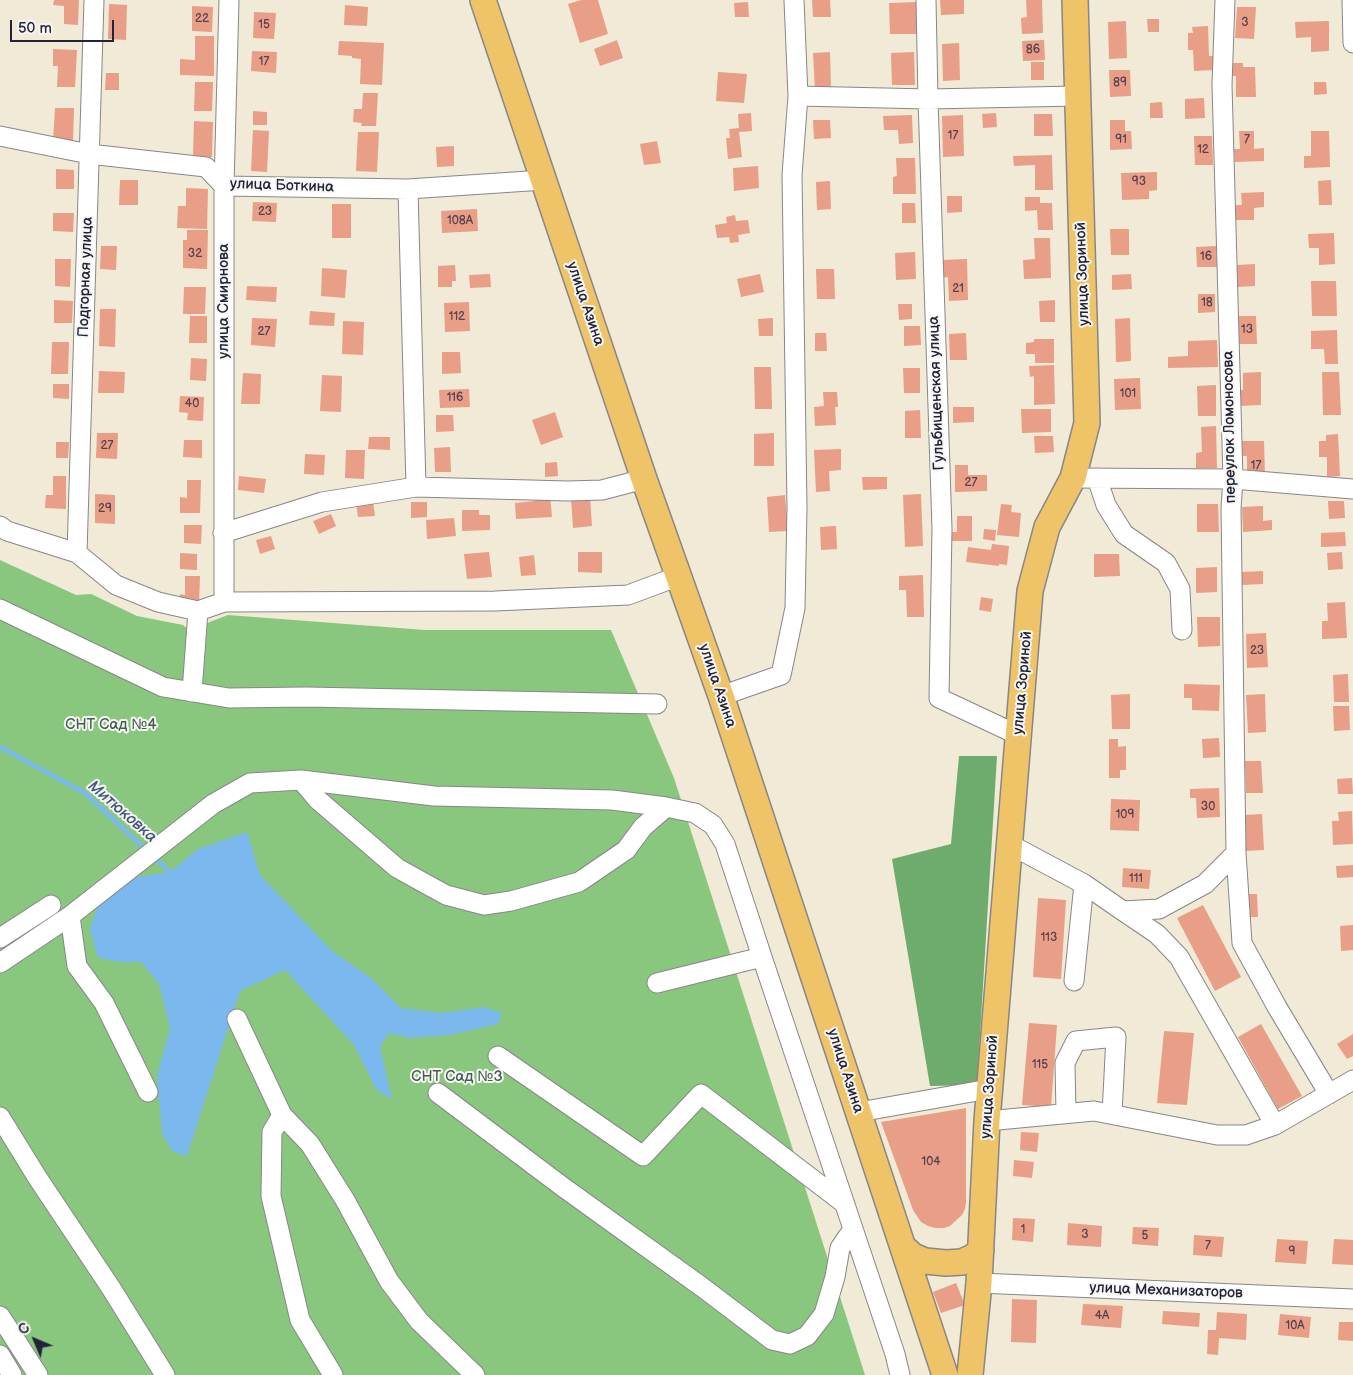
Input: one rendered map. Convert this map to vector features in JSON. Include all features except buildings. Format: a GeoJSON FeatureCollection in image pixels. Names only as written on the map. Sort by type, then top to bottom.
{"type":"FeatureCollection","features":[{"type":"Feature","properties":{"kind":"main road","name":"улица Азина"},"geometry":{"type":"LineString","coordinates":[[483,0],[644,479],[721,696],[945,1375]]}},
{"type":"Feature","properties":{"kind":"main road","name":"улица Зориной"},"geometry":{"type":"LineString","coordinates":[[970,1375],[979,1283],[989,1089],[1030,591],[1047,527],[1072,478],[1087,423],[1075,0]]}},
{"type":"Feature","properties":{"kind":"main road"},"geometry":{"type":"LineString","coordinates":[[903,1247],[913,1256],[925,1261],[946,1263],[962,1262],[973,1257],[981,1250]]}},
{"type":"Feature","properties":{"kind":"street","name":"Подгорная улица"},"geometry":{"type":"LineString","coordinates":[[77,553],[94,0]]}},
{"type":"Feature","properties":{"kind":"street","name":"улица Смирнова"},"geometry":{"type":"LineString","coordinates":[[224,602],[224,186],[229,0]]}},
{"type":"Feature","properties":{"kind":"street"},"geometry":{"type":"LineString","coordinates":[[721,696],[781,675],[795,608],[797,508],[792,175],[798,96],[794,0]]}},
{"type":"Feature","properties":{"kind":"street","name":"Гульбищенская улица"},"geometry":{"type":"LineString","coordinates":[[926,0],[942,529],[939,698],[1018,735]]}},
{"type":"Feature","properties":{"kind":"street","name":"переулок Ломоносова"},"geometry":{"type":"LineString","coordinates":[[1225,0],[1222,86],[1233,479],[1231,508],[1236,853],[1242,942],[1277,1007],[1329,1094]]}},
{"type":"Feature","properties":{"kind":"street"},"geometry":{"type":"LineString","coordinates":[[1352,0],[1353,43]]}},
{"type":"Feature","properties":{"kind":"street"},"geometry":{"type":"LineString","coordinates":[[798,96],[928,99],[1078,96]]}},
{"type":"Feature","properties":{"kind":"street","name":"улица Боткина"},"geometry":{"type":"LineString","coordinates":[[0,136],[89,154],[206,167],[224,186],[408,189],[544,180]]}},
{"type":"Feature","properties":{"kind":"street"},"geometry":{"type":"LineString","coordinates":[[408,189],[416,487]]}},
{"type":"Feature","properties":{"kind":"street"},"geometry":{"type":"LineString","coordinates":[[1072,478],[1233,479],[1353,489]]}},
{"type":"Feature","properties":{"kind":"street"},"geometry":{"type":"LineString","coordinates":[[1097,478],[1106,505],[1124,534],[1166,563],[1180,589],[1182,630]]}},
{"type":"Feature","properties":{"kind":"street"},"geometry":{"type":"LineString","coordinates":[[223,533],[322,502],[416,487],[568,491],[602,490],[644,479]]}},
{"type":"Feature","properties":{"kind":"street"},"geometry":{"type":"LineString","coordinates":[[0,526],[7,531],[77,553],[116,585],[158,602],[198,611],[224,602],[495,601],[628,595],[679,576]]}},
{"type":"Feature","properties":{"kind":"street"},"geometry":{"type":"LineString","coordinates":[[0,609],[163,687],[229,698],[306,697],[657,704]]}},
{"type":"Feature","properties":{"kind":"street"},"geometry":{"type":"LineString","coordinates":[[192,692],[198,611]]}},
{"type":"Feature","properties":{"kind":"street"},"geometry":{"type":"LineString","coordinates":[[301,780],[317,798],[397,868],[446,895],[484,905],[511,901],[579,882],[626,850],[643,827],[666,806]]}},
{"type":"Feature","properties":{"kind":"street"},"geometry":{"type":"LineString","coordinates":[[0,963],[70,916],[212,804],[250,783],[301,780],[434,796],[612,800],[666,806],[694,813],[713,825],[725,844],[895,1354],[900,1375]]}},
{"type":"Feature","properties":{"kind":"street"},"geometry":{"type":"LineString","coordinates":[[1009,844],[1084,884],[1157,934],[1180,957],[1274,1125]]}},
{"type":"Feature","properties":{"kind":"street"},"geometry":{"type":"LineString","coordinates":[[1123,911],[1159,909],[1205,884],[1236,853]]}},
{"type":"Feature","properties":{"kind":"street"},"geometry":{"type":"LineString","coordinates":[[1074,981],[1084,884]]}},
{"type":"Feature","properties":{"kind":"street"},"geometry":{"type":"LineString","coordinates":[[0,938],[51,905]]}},
{"type":"Feature","properties":{"kind":"street"},"geometry":{"type":"LineString","coordinates":[[70,916],[77,966],[104,1003],[148,1092]]}},
{"type":"Feature","properties":{"kind":"street"},"geometry":{"type":"LineString","coordinates":[[656,982],[762,957]]}},
{"type":"Feature","properties":{"kind":"street"},"geometry":{"type":"LineString","coordinates":[[237,1019],[282,1115],[310,1144],[345,1200],[389,1281],[419,1321],[475,1375]]}},
{"type":"Feature","properties":{"kind":"street"},"geometry":{"type":"LineString","coordinates":[[1066,1113],[1065,1063],[1076,1041],[1116,1037],[1112,1114]]}},
{"type":"Feature","properties":{"kind":"street"},"geometry":{"type":"LineString","coordinates":[[498,1056],[644,1156],[701,1094],[845,1204]]}},
{"type":"Feature","properties":{"kind":"street"},"geometry":{"type":"LineString","coordinates":[[987,1120],[1094,1110],[1217,1135],[1246,1135],[1274,1125],[1353,1080]]}},
{"type":"Feature","properties":{"kind":"street"},"geometry":{"type":"LineString","coordinates":[[859,1112],[989,1089]]}},
{"type":"Feature","properties":{"kind":"street"},"geometry":{"type":"LineString","coordinates":[[438,1093],[772,1340],[790,1344],[807,1336],[824,1314],[835,1277],[840,1248],[853,1229]]}},
{"type":"Feature","properties":{"kind":"street"},"geometry":{"type":"LineString","coordinates":[[282,1115],[272,1132],[271,1196],[300,1320],[333,1375]]}},
{"type":"Feature","properties":{"kind":"street"},"geometry":{"type":"LineString","coordinates":[[0,1118],[111,1288],[165,1375]]}},
{"type":"Feature","properties":{"kind":"street","name":"улица Механизаторов"},"geometry":{"type":"LineString","coordinates":[[979,1283],[1353,1299]]}},
{"type":"Feature","properties":{"kind":"street"},"geometry":{"type":"LineString","coordinates":[[0,1316],[38,1375]]}},
{"type":"Feature","properties":{"kind":"street"},"geometry":{"type":"LineString","coordinates":[[0,1356],[12,1375]]}},
{"type":"Feature","properties":{"kind":"green space","name":"СНТ Сад №3"},"geometry":{"type":"Polygon","coordinates":[[[0,560],[76,595],[91,594],[137,616],[183,625],[189,630],[228,615],[425,630],[611,630],[674,778],[865,1375],[0,1375],[0,560]]]}},
{"type":"Feature","properties":{"kind":"green space"},"geometry":{"type":"Polygon","coordinates":[[[959,756],[997,756],[977,1085],[930,1086],[892,859],[951,844],[959,756]]]}},
{"type":"Feature","properties":{"kind":"water"},"geometry":{"type":"Polygon","coordinates":[[[247,832],[260,875],[332,951],[371,978],[401,1008],[442,1013],[484,1007],[502,1013],[498,1024],[449,1035],[410,1038],[389,1033],[380,1046],[392,1100],[376,1089],[354,1045],[285,970],[240,991],[187,1156],[172,1151],[162,1133],[157,1076],[170,1028],[159,984],[141,962],[121,962],[98,958],[90,929],[99,902],[116,889],[138,877],[170,872],[198,849],[247,832]]]}},
{"type":"Feature","properties":{"kind":"waterway","name":"Митюковка"},"geometry":{"type":"LineString","coordinates":[[0,747],[85,793],[147,851]]}},
{"type":"Feature","properties":{"kind":"waterway","name":"Митюковка"},"geometry":{"type":"LineString","coordinates":[[153,856],[170,872]]}},
{"type":"Feature","properties":{"kind":"park label","name":"СНТ Сад №4"},"geometry":{"type":"Point","coordinates":[111,725]}}]}
